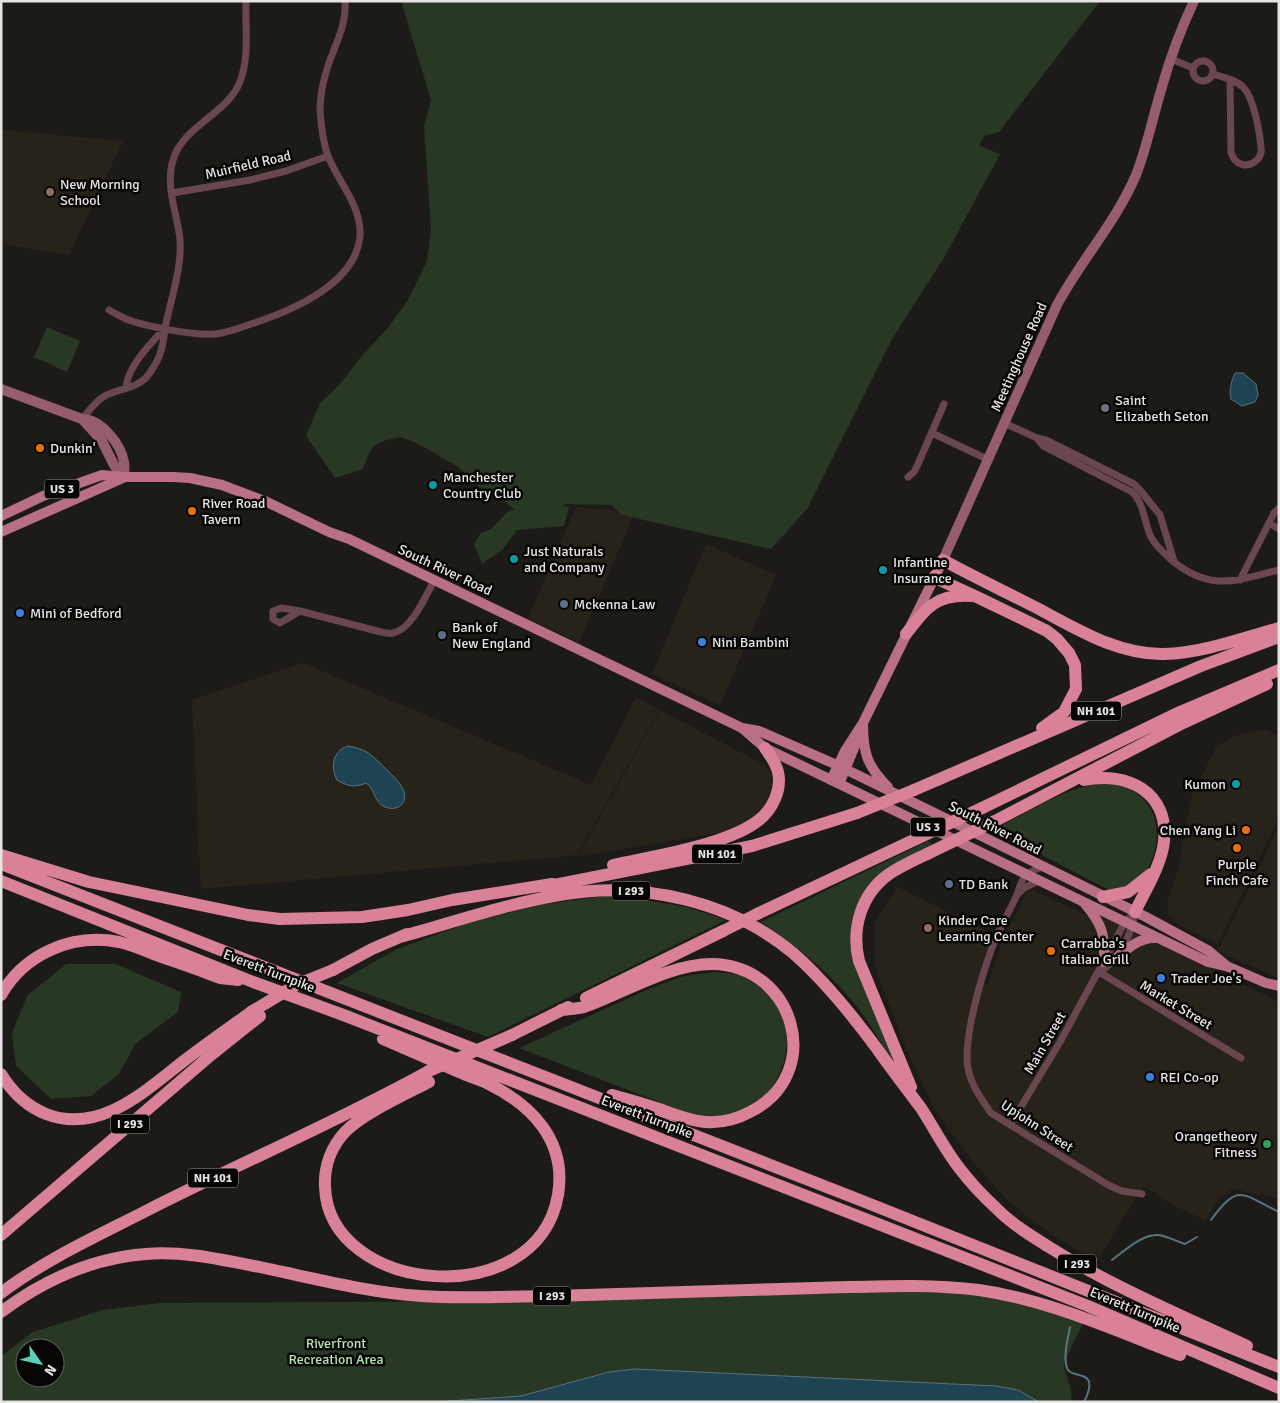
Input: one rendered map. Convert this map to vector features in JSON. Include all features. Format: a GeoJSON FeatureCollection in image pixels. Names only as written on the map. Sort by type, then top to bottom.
{"type":"FeatureCollection","features":[{"type":"Feature","properties":{"kind":"highway"},"geometry":{"type":"LineString","coordinates":[[943,560],[1094,638],[1136,652],[1182,653],[1279,628]]}},
{"type":"Feature","properties":{"kind":"highway"},"geometry":{"type":"LineString","coordinates":[[935,576],[1034,624],[1057,639],[1069,653],[1075,665],[1076,689],[1064,712],[1048,725],[994,750],[950,775]]}},
{"type":"Feature","properties":{"kind":"highway"},"geometry":{"type":"LineString","coordinates":[[906,634],[922,612],[935,602],[951,597],[977,597]]}},
{"type":"Feature","properties":{"kind":"highway","name":"NH 101"},"geometry":{"type":"LineString","coordinates":[[400,937],[440,918],[552,884],[752,846],[857,813],[950,775],[1201,666],[1279,637]]}},
{"type":"Feature","properties":{"kind":"highway","name":"NH 101"},"geometry":{"type":"LineString","coordinates":[[1,1293],[71,1248],[385,1095],[429,1076],[465,1055],[512,1035],[757,914],[1180,712],[1279,670]]}},
{"type":"Feature","properties":{"kind":"highway"},"geometry":{"type":"LineString","coordinates":[[921,1110],[898,1058],[857,950],[856,931],[861,910],[880,881],[890,873],[1070,783],[1183,723],[1279,679]]}},
{"type":"Feature","properties":{"kind":"highway"},"geometry":{"type":"LineString","coordinates":[[574,881],[599,868],[713,842],[746,828],[760,819],[775,798],[779,781],[776,767],[765,748]]}},
{"type":"Feature","properties":{"kind":"highway"},"geometry":{"type":"LineString","coordinates":[[1070,783],[1097,777],[1125,780],[1136,784],[1153,800],[1160,811],[1164,824],[1163,846],[1135,912]]}},
{"type":"Feature","properties":{"kind":"highway"},"geometry":{"type":"LineString","coordinates":[[1,854],[89,882],[248,915],[280,919],[362,917],[552,884]]}},
{"type":"Feature","properties":{"kind":"highway","name":"Everett Turnpike"},"geometry":{"type":"LineString","coordinates":[[1,864],[884,1209],[1279,1367]]}},
{"type":"Feature","properties":{"kind":"highway"},"geometry":{"type":"LineString","coordinates":[[1103,897],[1128,892],[1145,880],[1154,870]]}},
{"type":"Feature","properties":{"kind":"highway","name":"Everett Turnpike"},"geometry":{"type":"LineString","coordinates":[[1,881],[252,982],[310,1002],[1088,1306],[1279,1390]]}},
{"type":"Feature","properties":{"kind":"highway","name":"I 293"},"geometry":{"type":"LineString","coordinates":[[1,1235],[211,1055],[256,1014],[333,970],[400,937],[517,904],[584,891],[619,890],[641,892],[696,903],[738,918],[774,939],[793,954],[816,976],[856,1021],[921,1110],[961,1170],[995,1208],[1032,1236],[1106,1280],[1279,1361]]}},
{"type":"Feature","properties":{"kind":"highway"},"geometry":{"type":"LineString","coordinates":[[1,996],[11,980],[35,957],[50,950],[81,941],[118,942],[220,978],[252,982]]}},
{"type":"Feature","properties":{"kind":"highway"},"geometry":{"type":"LineString","coordinates":[[533,1072],[653,1107],[690,1120],[706,1122],[723,1121],[747,1114],[768,1101],[783,1082],[792,1058],[794,1042],[792,1025],[782,1002],[766,984],[753,974],[738,968],[713,964],[688,968],[672,972],[582,1007],[561,1010]]}},
{"type":"Feature","properties":{"kind":"highway"},"geometry":{"type":"LineString","coordinates":[[310,1002],[324,1014],[486,1083],[522,1105],[535,1116],[545,1129],[555,1152],[558,1168],[558,1193],[554,1209],[544,1231],[534,1244],[507,1264],[492,1270],[476,1274],[451,1276],[418,1274],[394,1267],[371,1256],[351,1242],[339,1230],[328,1208],[325,1192],[326,1168],[340,1138],[356,1122],[429,1076]]}},
{"type":"Feature","properties":{"kind":"highway"},"geometry":{"type":"LineString","coordinates":[[1,1074],[21,1099],[35,1109],[66,1119],[91,1118],[114,1110],[136,1097],[256,1014]]}},
{"type":"Feature","properties":{"kind":"highway","name":"I 293"},"geometry":{"type":"LineString","coordinates":[[1,1312],[35,1289],[73,1270],[109,1259],[150,1254],[184,1253],[348,1286],[422,1296],[629,1294],[914,1285],[947,1287],[997,1293],[1054,1307],[1279,1390]]}},
{"type":"Feature","properties":{"kind":"main road","name":"South River Road"},"geometry":{"type":"LineString","coordinates":[[1,516],[43,496],[102,475],[190,478],[238,491],[349,539],[742,728],[765,748],[1208,962],[1279,986]]}},
{"type":"Feature","properties":{"kind":"main road","name":"South River Road"},"geometry":{"type":"LineString","coordinates":[[1,532],[124,477]]}},
{"type":"Feature","properties":{"kind":"main road","name":"Meetinghouse Road"},"geometry":{"type":"LineString","coordinates":[[835,782],[841,767],[860,736],[863,723],[943,560]]}},
{"type":"Feature","properties":{"kind":"main road"},"geometry":{"type":"LineString","coordinates":[[863,723],[863,741],[866,757],[880,778],[894,792]]}},
{"type":"Feature","properties":{"kind":"main road","name":"South River Road"},"geometry":{"type":"LineString","coordinates":[[742,728],[759,730],[894,792],[1135,912],[1209,951],[1229,968]]}},
{"type":"Feature","properties":{"kind":"main road"},"geometry":{"type":"LineString","coordinates":[[1082,902],[1102,927],[1109,961],[1138,941],[1150,938],[1160,939]]}},
{"type":"Feature","properties":{"kind":"main road","name":"South River Road"},"geometry":{"type":"LineString","coordinates":[[1266,983],[1279,993]]}},
{"type":"Feature","properties":{"kind":"street"},"geometry":{"type":"LineString","coordinates":[[82,419],[102,397],[126,387],[140,384],[150,374],[161,353],[179,269],[180,253],[180,238],[172,193],[172,161],[190,134],[224,103],[238,86],[245,62],[246,1]]}},
{"type":"Feature","properties":{"kind":"street"},"geometry":{"type":"LineString","coordinates":[[109,310],[135,322],[165,328],[205,334],[231,331],[276,316],[293,308],[322,291],[345,270],[355,254],[360,226],[355,210],[328,156],[322,124],[322,90],[327,68],[343,26],[345,1]]}},
{"type":"Feature","properties":{"kind":"street","name":"Meetinghouse Road"},"geometry":{"type":"LineString","coordinates":[[943,560],[1059,302],[1073,277],[1113,220],[1126,196],[1144,151],[1170,59],[1194,1]]}},
{"type":"Feature","properties":{"kind":"street"},"geometry":{"type":"LineString","coordinates":[[1170,59],[1193,68]]}},
{"type":"Feature","properties":{"kind":"street"},"geometry":{"type":"LineString","coordinates":[[1199,61],[1205,61],[1212,65],[1213,74],[1209,79],[1201,81],[1194,76],[1193,68],[1199,61]]}},
{"type":"Feature","properties":{"kind":"street"},"geometry":{"type":"LineString","coordinates":[[1213,74],[1230,80],[1244,88],[1254,113],[1261,151],[1258,159],[1248,165],[1237,162],[1232,155],[1230,80]]}},
{"type":"Feature","properties":{"kind":"street","name":"Muirfield Road"},"geometry":{"type":"LineString","coordinates":[[172,193],[250,180],[286,171],[328,156]]}},
{"type":"Feature","properties":{"kind":"street"},"geometry":{"type":"LineString","coordinates":[[126,387],[129,375],[145,351],[165,328]]}},
{"type":"Feature","properties":{"kind":"street"},"geometry":{"type":"LineString","coordinates":[[1,389],[82,419],[102,441],[114,465],[124,477]]}},
{"type":"Feature","properties":{"kind":"street"},"geometry":{"type":"LineString","coordinates":[[908,477],[914,472],[944,404]]}},
{"type":"Feature","properties":{"kind":"street"},"geometry":{"type":"LineString","coordinates":[[1004,423],[1037,438],[1046,440],[1134,484],[1160,515],[1174,562]]}},
{"type":"Feature","properties":{"kind":"street"},"geometry":{"type":"LineString","coordinates":[[932,433],[987,459]]}},
{"type":"Feature","properties":{"kind":"street"},"geometry":{"type":"LineString","coordinates":[[1037,438],[1043,446],[1132,492],[1139,502],[1152,540],[1174,562],[1188,572],[1204,579],[1222,582],[1240,580],[1279,570]]}},
{"type":"Feature","properties":{"kind":"street"},"geometry":{"type":"LineString","coordinates":[[1240,580],[1274,513],[1279,508]]}},
{"type":"Feature","properties":{"kind":"street"},"geometry":{"type":"LineString","coordinates":[[1269,523],[1279,528]]}},
{"type":"Feature","properties":{"kind":"street"},"geometry":{"type":"LineString","coordinates":[[300,611],[381,632],[392,633],[401,629],[409,622],[434,581]]}},
{"type":"Feature","properties":{"kind":"street"},"geometry":{"type":"LineString","coordinates":[[1026,875],[1042,867]]}},
{"type":"Feature","properties":{"kind":"street","name":"Upjohn Street"},"geometry":{"type":"LineString","coordinates":[[1026,875],[998,933],[985,968],[970,1030],[967,1058],[970,1078],[978,1095],[991,1112],[1010,1125],[1110,1186],[1142,1194]]}},
{"type":"Feature","properties":{"kind":"street","name":"Upjohn Street"},"geometry":{"type":"LineString","coordinates":[[1016,896],[1024,888],[1038,881]]}},
{"type":"Feature","properties":{"kind":"street","name":"Main Street"},"geometry":{"type":"LineString","coordinates":[[1010,1125],[1077,1013],[1099,972],[1109,961],[1135,912]]}},
{"type":"Feature","properties":{"kind":"street","name":"Market Street"},"geometry":{"type":"LineString","coordinates":[[1099,972],[1241,1058]]}},
{"type":"Feature","properties":{"kind":"shaded area","name":"New Morning School"},"geometry":{"type":"Polygon","coordinates":[[[1,130],[123,141],[69,255],[1,244],[1,130]]]}},
{"type":"Feature","properties":{"kind":"shaded area"},"geometry":{"type":"Polygon","coordinates":[[[576,507],[635,512],[579,643],[528,618],[576,507]]]}},
{"type":"Feature","properties":{"kind":"shaded area"},"geometry":{"type":"Polygon","coordinates":[[[706,544],[776,575],[720,705],[652,674],[706,544]]]}},
{"type":"Feature","properties":{"kind":"shaded area"},"geometry":{"type":"Polygon","coordinates":[[[303,663],[591,785],[636,697],[659,710],[577,855],[201,889],[192,700],[303,663]]]}},
{"type":"Feature","properties":{"kind":"shaded area"},"geometry":{"type":"Polygon","coordinates":[[[660,710],[763,764],[771,773],[772,787],[767,804],[757,818],[734,830],[578,856],[660,710]]]}},
{"type":"Feature","properties":{"kind":"shaded area"},"geometry":{"type":"Polygon","coordinates":[[[1265,729],[1279,736],[1279,818],[1218,944],[1178,925],[1168,915],[1167,903],[1179,865],[1191,798],[1216,747],[1234,736],[1265,729]]]}},
{"type":"Feature","properties":{"kind":"shaded area"},"geometry":{"type":"Polygon","coordinates":[[[1276,832],[1279,834],[1279,979],[1218,951],[1276,832]]]}},
{"type":"Feature","properties":{"kind":"shaded area"},"geometry":{"type":"Polygon","coordinates":[[[897,887],[995,935],[978,982],[988,984],[1003,940],[1027,892],[1034,890],[1084,914],[1105,918],[1279,1002],[1279,1198],[1249,1193],[1234,1188],[1217,1202],[1205,1220],[1179,1208],[1143,1186],[1097,1261],[1055,1237],[1029,1218],[1006,1199],[973,1162],[935,1110],[905,1046],[877,972],[874,958],[875,922],[897,887]]]}},
{"type":"Feature","properties":{"kind":"green space","name":"Manchester Country Club"},"geometry":{"type":"Polygon","coordinates":[[[401,1],[1100,1],[999,132],[984,136],[979,146],[1000,154],[945,256],[892,339],[807,509],[771,549],[622,515],[612,505],[565,504],[562,506],[569,507],[564,526],[517,530],[503,549],[482,564],[474,544],[481,533],[491,529],[507,512],[515,510],[498,496],[484,492],[457,466],[418,444],[401,437],[375,445],[369,453],[363,469],[335,478],[306,436],[320,403],[340,384],[360,358],[387,329],[408,300],[427,261],[431,229],[424,127],[431,100],[401,1]]]}},
{"type":"Feature","properties":{"kind":"green space"},"geometry":{"type":"Polygon","coordinates":[[[47,327],[80,341],[67,372],[34,357],[47,327]]]}},
{"type":"Feature","properties":{"kind":"green space"},"geometry":{"type":"Polygon","coordinates":[[[1117,782],[1145,801],[1153,816],[1156,827],[1155,851],[1150,863],[1144,874],[1126,889],[1111,891],[994,830],[1062,794],[1090,785],[1117,782]]]}},
{"type":"Feature","properties":{"kind":"green space"},"geometry":{"type":"Polygon","coordinates":[[[928,841],[933,844],[886,868],[869,884],[860,898],[850,932],[859,964],[895,1066],[873,1029],[837,983],[801,951],[761,922],[928,841]]]}},
{"type":"Feature","properties":{"kind":"green space"},"geometry":{"type":"Polygon","coordinates":[[[611,895],[687,907],[726,920],[488,1037],[337,983],[397,949],[468,923],[539,905],[611,895]]]}},
{"type":"Feature","properties":{"kind":"green space"},"geometry":{"type":"Polygon","coordinates":[[[66,964],[116,964],[181,992],[178,1012],[135,1044],[119,1074],[91,1096],[51,1099],[16,1066],[12,1033],[27,996],[66,964]]]}},
{"type":"Feature","properties":{"kind":"green space"},"geometry":{"type":"Polygon","coordinates":[[[715,972],[744,977],[758,986],[773,1000],[782,1017],[786,1036],[785,1055],[780,1073],[770,1090],[756,1104],[733,1116],[710,1117],[693,1115],[519,1048],[651,988],[684,976],[715,972]]]}},
{"type":"Feature","properties":{"kind":"green space","name":"Riverfront Recreation Area"},"geometry":{"type":"Polygon","coordinates":[[[982,1290],[1087,1319],[1081,1327],[1064,1363],[1072,1397],[1071,1402],[1039,1402],[1018,1390],[996,1386],[635,1369],[609,1372],[521,1396],[435,1402],[1,1402],[1,1356],[15,1346],[15,1388],[65,1388],[65,1338],[25,1338],[33,1332],[103,1310],[160,1303],[486,1301],[636,1295],[982,1290]]]}},
{"type":"Feature","properties":{"kind":"water"},"geometry":{"type":"Polygon","coordinates":[[[1235,373],[1243,373],[1256,384],[1258,395],[1255,402],[1242,406],[1231,399],[1232,379],[1235,373]]]}},
{"type":"Feature","properties":{"kind":"water"},"geometry":{"type":"Polygon","coordinates":[[[348,746],[367,752],[397,780],[403,789],[405,798],[401,805],[390,808],[381,805],[366,783],[351,786],[337,780],[333,764],[334,760],[339,751],[348,746]]]}},
{"type":"Feature","properties":{"kind":"water"},"geometry":{"type":"Polygon","coordinates":[[[635,1369],[996,1386],[1018,1390],[1039,1402],[435,1402],[521,1396],[609,1372],[635,1369]]]}},
{"type":"Feature","properties":{"kind":"waterway"},"geometry":{"type":"LineString","coordinates":[[1211,1220],[1228,1200],[1242,1195],[1279,1212]]}},
{"type":"Feature","properties":{"kind":"waterway"},"geometry":{"type":"LineString","coordinates":[[1112,1260],[1134,1244],[1152,1235],[1165,1236],[1185,1244],[1197,1237]]}},
{"type":"Feature","properties":{"kind":"waterway"},"geometry":{"type":"LineString","coordinates":[[1070,1327],[1066,1348],[1066,1366],[1071,1373],[1088,1379],[1088,1391],[1084,1402]]}},
{"type":"Feature","properties":{"kind":"place","name":"New Morning School"},"geometry":{"type":"Point","coordinates":[50,192]}},
{"type":"Feature","properties":{"kind":"place","name":"Saint Elizabeth Seton"},"geometry":{"type":"Point","coordinates":[1105,408]}},
{"type":"Feature","properties":{"kind":"place","name":"Dunkin'"},"geometry":{"type":"Point","coordinates":[40,448]}},
{"type":"Feature","properties":{"kind":"place","name":"Manchester Country Club"},"geometry":{"type":"Point","coordinates":[433,485]}},
{"type":"Feature","properties":{"kind":"place","name":"River Road Tavern"},"geometry":{"type":"Point","coordinates":[192,511]}},
{"type":"Feature","properties":{"kind":"place","name":"Just Naturals and Company"},"geometry":{"type":"Point","coordinates":[514,559]}},
{"type":"Feature","properties":{"kind":"place","name":"Infantine Insurance"},"geometry":{"type":"Point","coordinates":[883,570]}},
{"type":"Feature","properties":{"kind":"place","name":"Mckenna Law"},"geometry":{"type":"Point","coordinates":[564,604]}},
{"type":"Feature","properties":{"kind":"place","name":"Mini of Bedford"},"geometry":{"type":"Point","coordinates":[20,613]}},
{"type":"Feature","properties":{"kind":"place","name":"Bank of New England"},"geometry":{"type":"Point","coordinates":[442,635]}},
{"type":"Feature","properties":{"kind":"place","name":"Nini Bambini"},"geometry":{"type":"Point","coordinates":[702,642]}},
{"type":"Feature","properties":{"kind":"place","name":"Kumon"},"geometry":{"type":"Point","coordinates":[1236,784]}},
{"type":"Feature","properties":{"kind":"place","name":"Chen Yang Li"},"geometry":{"type":"Point","coordinates":[1246,830]}},
{"type":"Feature","properties":{"kind":"place","name":"Purple Finch Cafe"},"geometry":{"type":"Point","coordinates":[1237,848]}},
{"type":"Feature","properties":{"kind":"place","name":"TD Bank"},"geometry":{"type":"Point","coordinates":[949,884]}},
{"type":"Feature","properties":{"kind":"place","name":"Kinder Care Learning Center"},"geometry":{"type":"Point","coordinates":[928,928]}},
{"type":"Feature","properties":{"kind":"place","name":"Carrabba's Italian Grill"},"geometry":{"type":"Point","coordinates":[1051,951]}},
{"type":"Feature","properties":{"kind":"place","name":"Trader Joe's"},"geometry":{"type":"Point","coordinates":[1161,978]}},
{"type":"Feature","properties":{"kind":"place","name":"REI Co-op"},"geometry":{"type":"Point","coordinates":[1150,1077]}},
{"type":"Feature","properties":{"kind":"place","name":"Orangetheory Fitness"},"geometry":{"type":"Point","coordinates":[1267,1144]}}]}
